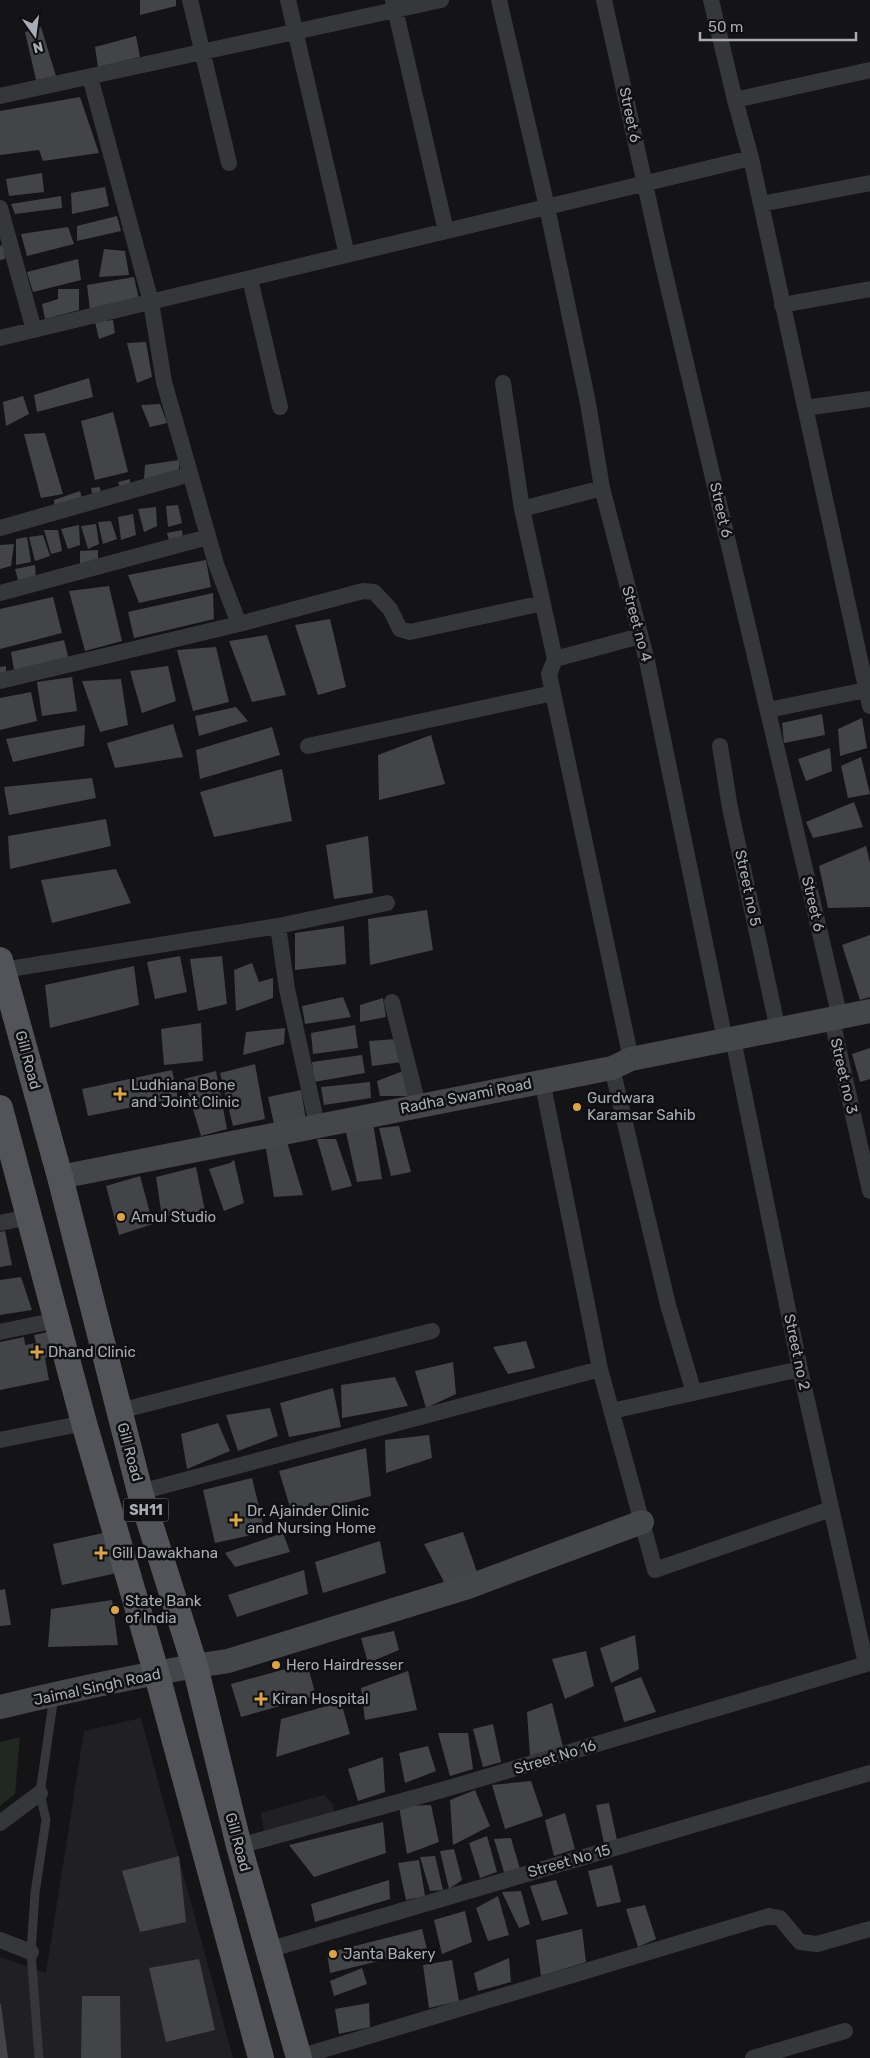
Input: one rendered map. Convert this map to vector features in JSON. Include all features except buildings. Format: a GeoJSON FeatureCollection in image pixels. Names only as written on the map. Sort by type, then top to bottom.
{"type":"FeatureCollection","features":[{"type":"Feature","properties":{"kind":"main road","name":"Gill Road"},"geometry":{"type":"LineString","coordinates":[[1,965],[60,1177],[140,1492],[195,1666],[239,1846],[299,2058]]}},
{"type":"Feature","properties":{"kind":"main road","name":"SH11"},"geometry":{"type":"LineString","coordinates":[[0,1108],[84,1423],[157,1674],[261,2058]]}},
{"type":"Feature","properties":{"kind":"street"},"geometry":{"type":"LineString","coordinates":[[190,0],[229,163]]}},
{"type":"Feature","properties":{"kind":"street"},"geometry":{"type":"LineString","coordinates":[[288,0],[347,255]]}},
{"type":"Feature","properties":{"kind":"street"},"geometry":{"type":"LineString","coordinates":[[0,96],[294,32],[394,5],[442,0]]}},
{"type":"Feature","properties":{"kind":"street","name":"Street no 4"},"geometry":{"type":"LineString","coordinates":[[499,0],[548,207],[588,402],[602,488],[648,661],[729,1040]]}},
{"type":"Feature","properties":{"kind":"street","name":"Street 6"},"geometry":{"type":"LineString","coordinates":[[604,0],[768,710],[836,1019]]}},
{"type":"Feature","properties":{"kind":"street"},"geometry":{"type":"LineString","coordinates":[[711,0],[751,158],[868,698],[768,710]]}},
{"type":"Feature","properties":{"kind":"street"},"geometry":{"type":"LineString","coordinates":[[394,5],[446,231]]}},
{"type":"Feature","properties":{"kind":"street"},"geometry":{"type":"LineString","coordinates":[[735,100],[870,70]]}},
{"type":"Feature","properties":{"kind":"street"},"geometry":{"type":"LineString","coordinates":[[90,77],[151,302],[164,382],[216,564],[240,624]]}},
{"type":"Feature","properties":{"kind":"street"},"geometry":{"type":"LineString","coordinates":[[0,338],[751,158]]}},
{"type":"Feature","properties":{"kind":"street"},"geometry":{"type":"LineString","coordinates":[[761,204],[870,183]]}},
{"type":"Feature","properties":{"kind":"street"},"geometry":{"type":"LineString","coordinates":[[0,208],[34,330]]}},
{"type":"Feature","properties":{"kind":"street"},"geometry":{"type":"LineString","coordinates":[[250,279],[280,407]]}},
{"type":"Feature","properties":{"kind":"street"},"geometry":{"type":"LineString","coordinates":[[782,305],[870,289]]}},
{"type":"Feature","properties":{"kind":"street"},"geometry":{"type":"LineString","coordinates":[[503,383],[522,509],[555,658],[549,674],[621,1063],[668,1305],[694,1393]]}},
{"type":"Feature","properties":{"kind":"street"},"geometry":{"type":"LineString","coordinates":[[805,408],[870,399]]}},
{"type":"Feature","properties":{"kind":"street"},"geometry":{"type":"LineString","coordinates":[[0,528],[190,474]]}},
{"type":"Feature","properties":{"kind":"street"},"geometry":{"type":"LineString","coordinates":[[522,509],[602,488]]}},
{"type":"Feature","properties":{"kind":"street"},"geometry":{"type":"LineString","coordinates":[[0,594],[208,537]]}},
{"type":"Feature","properties":{"kind":"street"},"geometry":{"type":"LineString","coordinates":[[0,681],[240,624],[363,591],[374,592],[390,609],[400,629],[410,632],[543,603]]}},
{"type":"Feature","properties":{"kind":"street"},"geometry":{"type":"LineString","coordinates":[[555,658],[640,636]]}},
{"type":"Feature","properties":{"kind":"street"},"geometry":{"type":"LineString","coordinates":[[308,746],[553,693]]}},
{"type":"Feature","properties":{"kind":"street","name":"Street no 5"},"geometry":{"type":"LineString","coordinates":[[720,746],[730,808],[778,1030]]}},
{"type":"Feature","properties":{"kind":"street"},"geometry":{"type":"LineString","coordinates":[[1,965],[278,926],[387,902]]}},
{"type":"Feature","properties":{"kind":"street"},"geometry":{"type":"LineString","coordinates":[[278,926],[287,989],[317,1125]]}},
{"type":"Feature","properties":{"kind":"street"},"geometry":{"type":"LineString","coordinates":[[392,1002],[418,1105]]}},
{"type":"Feature","properties":{"kind":"street","name":"Radha Swami Road"},"geometry":{"type":"LineString","coordinates":[[60,1177],[542,1080],[870,1011]]}},
{"type":"Feature","properties":{"kind":"street","name":"Street no 3"},"geometry":{"type":"LineString","coordinates":[[836,1019],[870,1191]]}},
{"type":"Feature","properties":{"kind":"street","name":"Street no 2"},"geometry":{"type":"LineString","coordinates":[[729,1040],[831,1509],[868,1663]]}},
{"type":"Feature","properties":{"kind":"street"},"geometry":{"type":"LineString","coordinates":[[542,1080],[600,1369],[655,1570],[831,1509]]}},
{"type":"Feature","properties":{"kind":"street"},"geometry":{"type":"LineString","coordinates":[[0,1223],[30,1217]]}},
{"type":"Feature","properties":{"kind":"street"},"geometry":{"type":"LineString","coordinates":[[0,1332],[57,1320]]}},
{"type":"Feature","properties":{"kind":"street"},"geometry":{"type":"LineString","coordinates":[[119,1410],[432,1331]]}},
{"type":"Feature","properties":{"kind":"street"},"geometry":{"type":"LineString","coordinates":[[140,1492],[600,1369]]}},
{"type":"Feature","properties":{"kind":"street"},"geometry":{"type":"LineString","coordinates":[[612,1411],[800,1370]]}},
{"type":"Feature","properties":{"kind":"street"},"geometry":{"type":"LineString","coordinates":[[0,1440],[84,1423]]}},
{"type":"Feature","properties":{"kind":"street","name":"Jaimal Singh Road"},"geometry":{"type":"LineString","coordinates":[[0,1707],[55,1694],[228,1661],[468,1587],[642,1522]]}},
{"type":"Feature","properties":{"kind":"street","name":"Street No 16"},"geometry":{"type":"LineString","coordinates":[[239,1846],[442,1790],[868,1663]]}},
{"type":"Feature","properties":{"kind":"street","name":"Street No 15"},"geometry":{"type":"LineString","coordinates":[[268,1950],[870,1773]]}},
{"type":"Feature","properties":{"kind":"street"},"geometry":{"type":"LineString","coordinates":[[0,1823],[40,1794]]}},
{"type":"Feature","properties":{"kind":"street"},"geometry":{"type":"LineString","coordinates":[[299,2058],[769,1916],[780,1918],[800,1942],[816,1944],[870,1929]]}},
{"type":"Feature","properties":{"kind":"street"},"geometry":{"type":"LineString","coordinates":[[0,1940],[31,1952]]}},
{"type":"Feature","properties":{"kind":"street"},"geometry":{"type":"LineString","coordinates":[[753,2058],[786,2053],[845,2031]]}},
{"type":"Feature","properties":{"kind":"lane"},"geometry":{"type":"LineString","coordinates":[[39,2058],[31,1952],[34,1893],[46,1820],[40,1794],[55,1694]]}},
{"type":"Feature","properties":{"kind":"shaded area"},"geometry":{"type":"Polygon","coordinates":[[[141,1718],[233,2058],[0,2058],[0,1957],[46,1973],[84,1731],[141,1718]]]}},
{"type":"Feature","properties":{"kind":"shaded area"},"geometry":{"type":"Polygon","coordinates":[[[20,1737],[15,1794],[0,1806],[0,1742],[20,1737]]]}},
{"type":"Feature","properties":{"kind":"shaded area"},"geometry":{"type":"Polygon","coordinates":[[[324,1795],[333,1804],[334,1814],[264,1831],[261,1813],[324,1795]]]}},
{"type":"Feature","properties":{"kind":"place","name":"Ludhiana Bone and Joint Clinic"},"geometry":{"type":"Point","coordinates":[120,1094]}},
{"type":"Feature","properties":{"kind":"place","name":"Gurdwara Karamsar Sahib"},"geometry":{"type":"Point","coordinates":[577,1107]}},
{"type":"Feature","properties":{"kind":"place","name":"Amul Studio"},"geometry":{"type":"Point","coordinates":[121,1217]}},
{"type":"Feature","properties":{"kind":"place","name":"Dhand Clinic"},"geometry":{"type":"Point","coordinates":[37,1352]}},
{"type":"Feature","properties":{"kind":"place","name":"Dr. Ajainder Clinic and Nursing Home"},"geometry":{"type":"Point","coordinates":[236,1520]}},
{"type":"Feature","properties":{"kind":"place","name":"Gill Dawakhana"},"geometry":{"type":"Point","coordinates":[101,1553]}},
{"type":"Feature","properties":{"kind":"place","name":"State Bank of India"},"geometry":{"type":"Point","coordinates":[115,1610]}},
{"type":"Feature","properties":{"kind":"place","name":"Hero Hairdresser"},"geometry":{"type":"Point","coordinates":[276,1665]}},
{"type":"Feature","properties":{"kind":"place","name":"Kiran Hospital"},"geometry":{"type":"Point","coordinates":[261,1699]}},
{"type":"Feature","properties":{"kind":"place","name":"Janta Bakery"},"geometry":{"type":"Point","coordinates":[333,1954]}}]}
